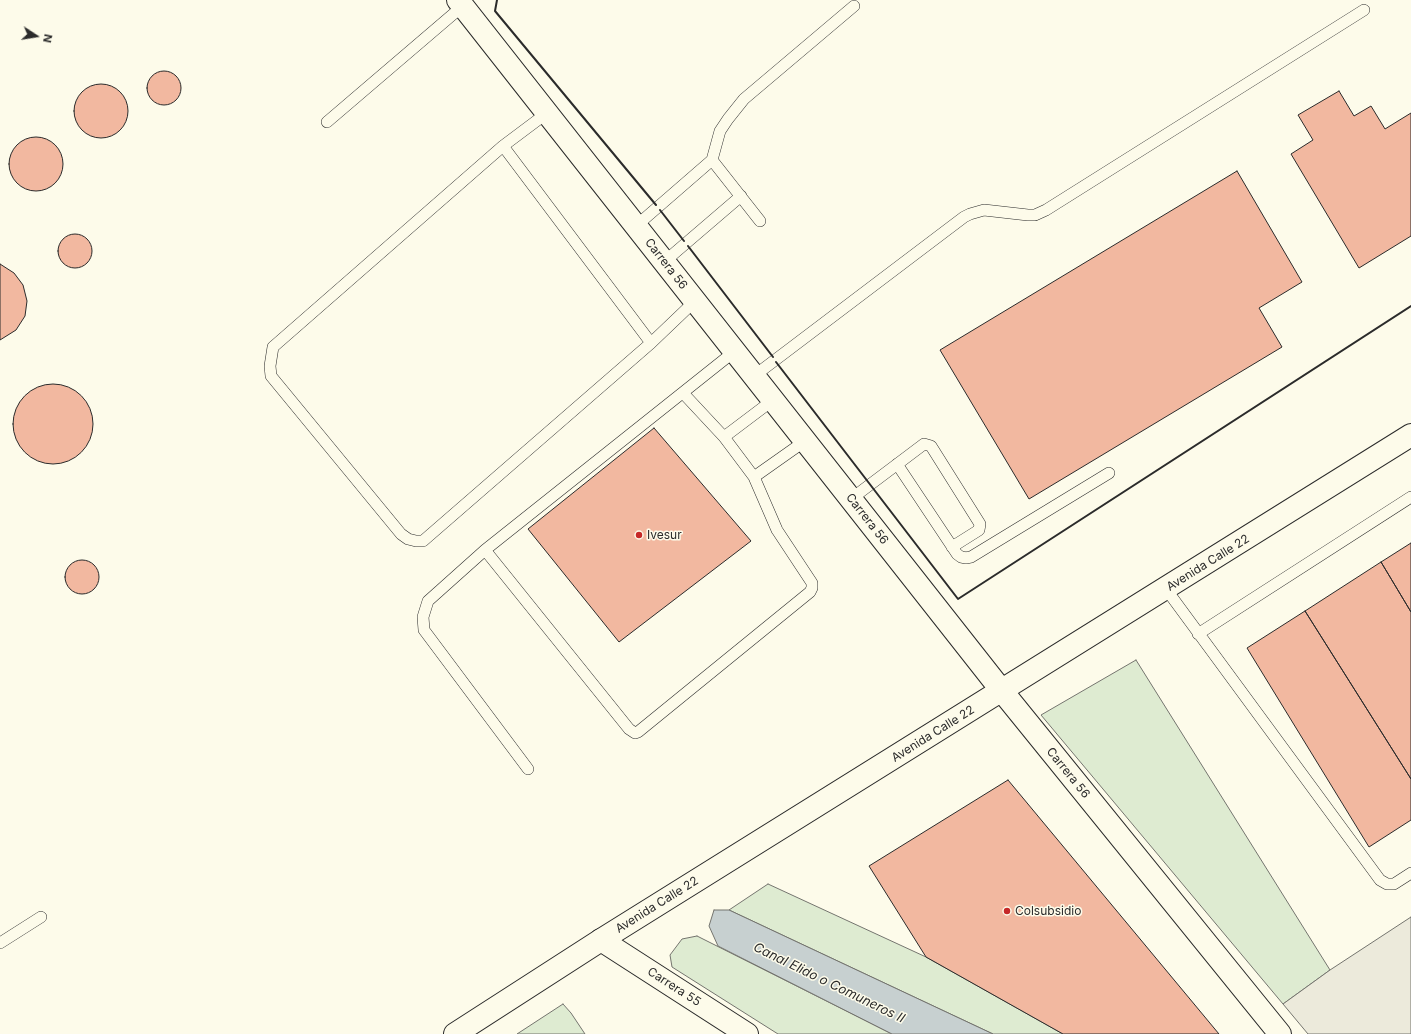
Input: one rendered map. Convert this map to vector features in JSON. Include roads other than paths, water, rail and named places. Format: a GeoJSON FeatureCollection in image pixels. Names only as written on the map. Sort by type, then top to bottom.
{"type":"FeatureCollection","features":[{"type":"Feature","properties":{"kind":"street","name":"Carrera 56"},"geometry":{"type":"LineString","coordinates":[[464,2],[547,113],[1002,691],[1280,1034]]}},
{"type":"Feature","properties":{"kind":"street","name":"Avenida Calle 22"},"geometry":{"type":"LineString","coordinates":[[455,1034],[601,940],[1411,435]]}},
{"type":"Feature","properties":{"kind":"street","name":"Carrera 55"},"geometry":{"type":"LineString","coordinates":[[601,940],[747,1034]]}},
{"type":"Feature","properties":{"kind":"lane"},"geometry":{"type":"LineString","coordinates":[[327,122],[464,2]]}},
{"type":"Feature","properties":{"kind":"lane"},"geometry":{"type":"LineString","coordinates":[[636,226],[712,160],[720,131],[728,118],[744,99],[854,6]]}},
{"type":"Feature","properties":{"kind":"lane"},"geometry":{"type":"LineString","coordinates":[[754,376],[964,217],[984,210],[1035,215],[1046,210],[1364,10]]}},
{"type":"Feature","properties":{"kind":"lane"},"geometry":{"type":"LineString","coordinates":[[547,113],[503,146],[273,347],[270,366],[271,376],[401,534],[408,539],[423,541],[651,343],[695,301]]}},
{"type":"Feature","properties":{"kind":"lane"},"geometry":{"type":"LineString","coordinates":[[503,146],[651,343]]}},
{"type":"Feature","properties":{"kind":"lane"},"geometry":{"type":"LineString","coordinates":[[712,160],[760,221]]}},
{"type":"Feature","properties":{"kind":"lane"},"geometry":{"type":"LineString","coordinates":[[664,262],[741,196]]}},
{"type":"Feature","properties":{"kind":"lane"},"geometry":{"type":"LineString","coordinates":[[528,769],[424,630],[423,616],[428,602],[485,550],[735,351]]}},
{"type":"Feature","properties":{"kind":"lane"},"geometry":{"type":"LineString","coordinates":[[485,550],[629,729],[635,733],[638,732],[810,592],[812,588],[812,583],[777,530],[754,477],[724,437],[683,393]]}},
{"type":"Feature","properties":{"kind":"lane"},"geometry":{"type":"LineString","coordinates":[[724,437],[773,400]]}},
{"type":"Feature","properties":{"kind":"lane"},"geometry":{"type":"LineString","coordinates":[[754,477],[805,441]]}},
{"type":"Feature","properties":{"kind":"lane"},"geometry":{"type":"LineString","coordinates":[[851,499],[924,444],[931,446],[980,524],[979,530],[952,547]]}},
{"type":"Feature","properties":{"kind":"lane"},"geometry":{"type":"LineString","coordinates":[[897,464],[952,547],[961,557],[966,558],[971,557],[1109,473]]}},
{"type":"Feature","properties":{"kind":"lane"},"geometry":{"type":"LineString","coordinates":[[1198,634],[1411,497]]}},
{"type":"Feature","properties":{"kind":"lane"},"geometry":{"type":"LineString","coordinates":[[1166,589],[1380,880],[1387,884],[1394,884],[1411,873]]}},
{"type":"Feature","properties":{"kind":"lane"},"geometry":{"type":"LineString","coordinates":[[0,943],[41,917]]}},
{"type":"Feature","properties":{"kind":"water","name":"Canal Elido o Comuneros II"},"geometry":{"type":"Polygon","coordinates":[[[714,910],[729,910],[993,1034],[892,1034],[718,946],[709,926],[714,910]]]}},
{"type":"Feature","properties":{"kind":"place","name":"Ivesur"},"geometry":{"type":"Point","coordinates":[639,535]}},
{"type":"Feature","properties":{"kind":"place","name":"Colsubsidio"},"geometry":{"type":"Point","coordinates":[1007,911]}}]}
